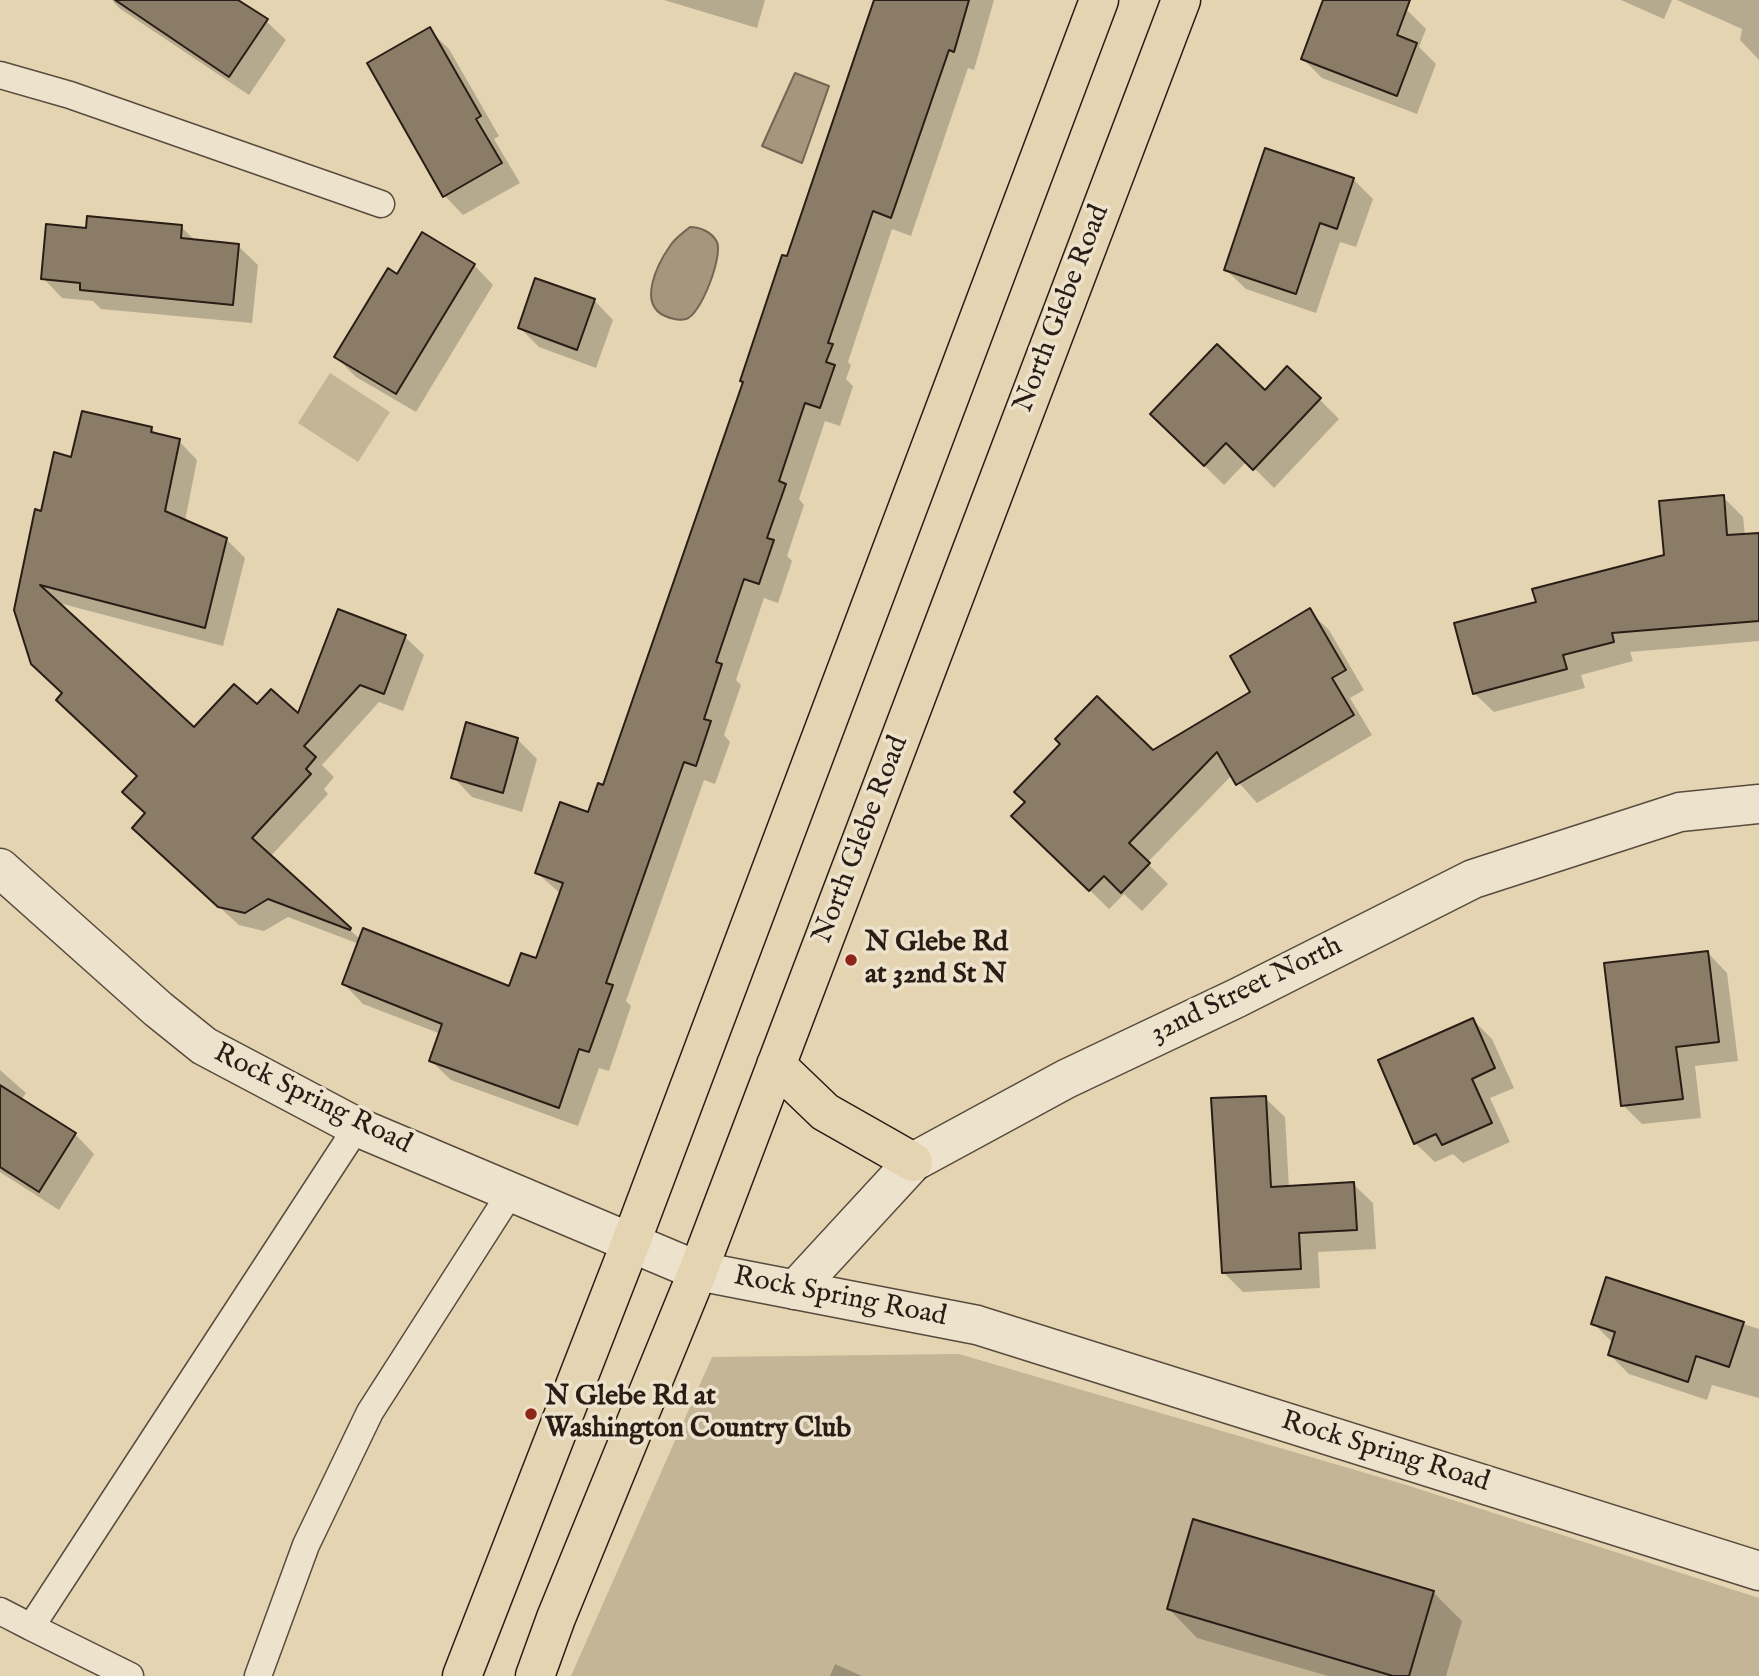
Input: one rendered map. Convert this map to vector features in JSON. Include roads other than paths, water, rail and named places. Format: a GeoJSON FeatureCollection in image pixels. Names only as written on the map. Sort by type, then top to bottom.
{"type":"FeatureCollection","features":[{"type":"Feature","properties":{"kind":"main road"},"geometry":{"type":"LineString","coordinates":[[462,1676],[631,1242],[1099,0]]}},
{"type":"Feature","properties":{"kind":"main road","name":"North Glebe Road"},"geometry":{"type":"LineString","coordinates":[[535,1676],[556,1618],[698,1271],[1181,0]]}},
{"type":"Feature","properties":{"kind":"main road"},"geometry":{"type":"LineString","coordinates":[[776,1065],[825,1112],[913,1162]]}},
{"type":"Feature","properties":{"kind":"street","name":"32nd Street North"},"geometry":{"type":"LineString","coordinates":[[795,1290],[913,1162],[1066,1079],[1237,998],[1473,879],[1680,812],[1759,804]]}},
{"type":"Feature","properties":{"kind":"street","name":"Rock Spring Road"},"geometry":{"type":"LineString","coordinates":[[0,868],[158,1009],[204,1046],[357,1127],[698,1271],[977,1325],[1759,1570]]}},
{"type":"Feature","properties":{"kind":"lane"},"geometry":{"type":"LineString","coordinates":[[0,75],[70,95],[381,204]]}},
{"type":"Feature","properties":{"kind":"lane"},"geometry":{"type":"LineString","coordinates":[[31,1627],[357,1127]]}},
{"type":"Feature","properties":{"kind":"lane"},"geometry":{"type":"LineString","coordinates":[[258,1676],[306,1545],[370,1412],[511,1192]]}},
{"type":"Feature","properties":{"kind":"lane"},"geometry":{"type":"LineString","coordinates":[[0,1611],[130,1676]]}},
{"type":"Feature","properties":{"kind":"place","name":"N Glebe Rd at 32nd St N"},"geometry":{"type":"Point","coordinates":[851,960]}},
{"type":"Feature","properties":{"kind":"place","name":"N Glebe Rd at Washington Country Club"},"geometry":{"type":"Point","coordinates":[531,1414]}}]}
